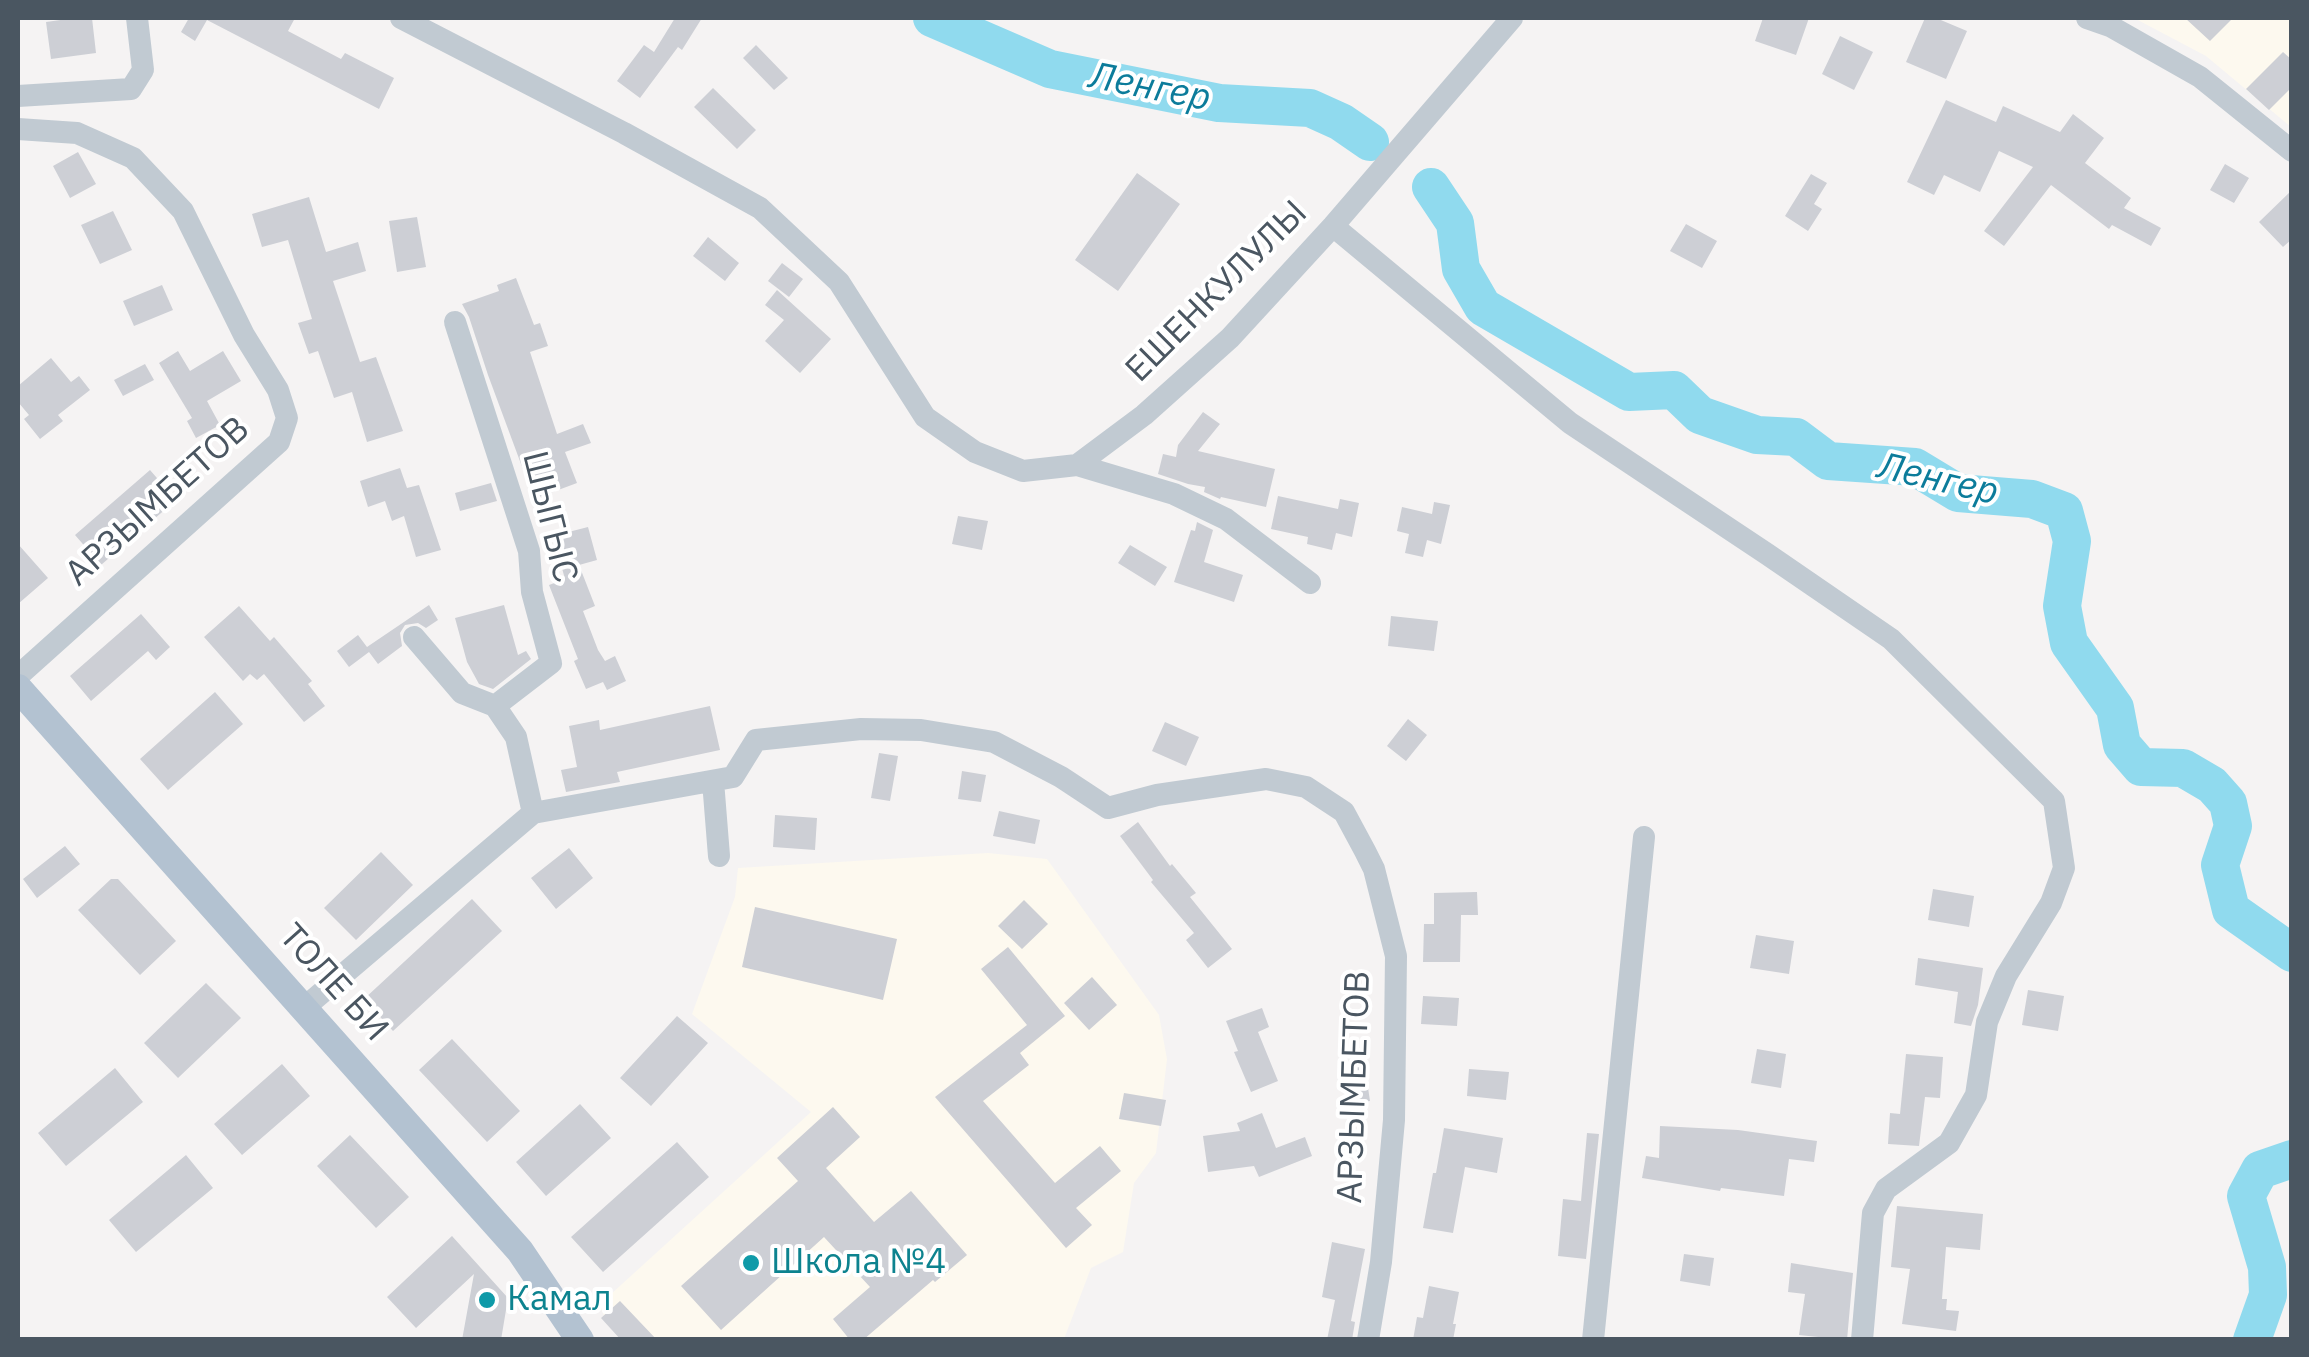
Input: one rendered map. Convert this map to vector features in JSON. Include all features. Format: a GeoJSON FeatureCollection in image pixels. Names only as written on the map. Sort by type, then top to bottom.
{"type":"FeatureCollection","features":[{"type":"Feature","properties":{"kind":"main road","name":"ТОЛЕ БИ"},"geometry":{"type":"LineString","coordinates":[[18,688],[520,1251],[580,1340]]}},
{"type":"Feature","properties":{"kind":"street"},"geometry":{"type":"LineString","coordinates":[[18,96],[131,89],[143,70],[137,18]]}},
{"type":"Feature","properties":{"kind":"street"},"geometry":{"type":"LineString","coordinates":[[401,18],[760,208],[840,282],[925,418],[974,452],[1023,471],[1077,465],[1174,494],[1226,519],[1310,583]]}},
{"type":"Feature","properties":{"kind":"street","name":"ЕШЕНКУЛУЛЫ"},"geometry":{"type":"LineString","coordinates":[[1077,465],[1144,415],[1230,338],[1333,226],[1512,18]]}},
{"type":"Feature","properties":{"kind":"street"},"geometry":{"type":"LineString","coordinates":[[2087,18],[2110,26],[2200,77],[2292,151]]}},
{"type":"Feature","properties":{"kind":"street","name":"АРЗЫМБЕТОВ"},"geometry":{"type":"LineString","coordinates":[[18,129],[77,133],[133,158],[183,211],[244,335],[278,390],[287,418],[279,442],[18,676]]}},
{"type":"Feature","properties":{"kind":"street"},"geometry":{"type":"LineString","coordinates":[[1333,226],[1570,423],[1891,639],[2054,801],[2064,868],[2051,903],[2006,976],[1988,1022],[1976,1095],[1950,1143],[1886,1189],[1873,1213],[1862,1340]]}},
{"type":"Feature","properties":{"kind":"street","name":"ШЫГЫС"},"geometry":{"type":"LineString","coordinates":[[455,322],[529,551],[532,592],[551,663],[495,706]]}},
{"type":"Feature","properties":{"kind":"street"},"geometry":{"type":"LineString","coordinates":[[305,1007],[533,813],[516,737],[495,706],[462,694],[414,637]]}},
{"type":"Feature","properties":{"kind":"street","name":"АРЗЫМБЕТОВ"},"geometry":{"type":"LineString","coordinates":[[533,813],[734,778],[756,740],[861,728],[921,730],[994,742],[1062,777],[1108,808],[1157,795],[1266,779],[1306,787],[1344,812],[1374,869],[1396,956],[1394,1120],[1381,1262],[1368,1340]]}},
{"type":"Feature","properties":{"kind":"street"},"geometry":{"type":"LineString","coordinates":[[713,781],[719,856]]}},
{"type":"Feature","properties":{"kind":"street"},"geometry":{"type":"LineString","coordinates":[[1594,1340],[1644,837]]}},
{"type":"Feature","properties":{"kind":"shaded area"},"geometry":{"type":"Polygon","coordinates":[[[2134,18],[2291,18],[2291,127],[2206,56],[2134,18]]]}},
{"type":"Feature","properties":{"kind":"shaded area"},"geometry":{"type":"Polygon","coordinates":[[[988,853],[1047,859],[1159,1015],[1167,1059],[1156,1153],[1134,1183],[1123,1252],[1091,1268],[1064,1339],[622,1339],[609,1326],[599,1305],[811,1112],[692,1014],[735,897],[738,868],[988,853]]]}},
{"type":"Feature","properties":{"kind":"building"},"geometry":{"type":"Polygon","coordinates":[[[92,18],[96,53],[51,59],[46,22],[92,18]]]}},
{"type":"Feature","properties":{"kind":"building"},"geometry":{"type":"Polygon","coordinates":[[[189,18],[295,18],[288,31],[341,59],[345,53],[394,78],[379,109],[207,20],[195,41],[181,32],[189,18]]]}},
{"type":"Feature","properties":{"kind":"building"},"geometry":{"type":"Polygon","coordinates":[[[675,18],[702,18],[682,50],[678,47],[640,98],[617,81],[644,45],[654,52],[675,18]]]}},
{"type":"Feature","properties":{"kind":"building"},"geometry":{"type":"Polygon","coordinates":[[[1763,18],[1809,18],[1796,55],[1755,41],[1763,18]]]}},
{"type":"Feature","properties":{"kind":"building"},"geometry":{"type":"Polygon","coordinates":[[[1925,18],[1936,18],[1967,31],[1946,79],[1906,62],[1925,18]]]}},
{"type":"Feature","properties":{"kind":"building"},"geometry":{"type":"Polygon","coordinates":[[[2185,18],[2233,18],[2210,41],[2185,18]]]}},
{"type":"Feature","properties":{"kind":"building"},"geometry":{"type":"Polygon","coordinates":[[[1840,36],[1873,52],[1854,90],[1822,74],[1840,36]]]}},
{"type":"Feature","properties":{"kind":"building"},"geometry":{"type":"Polygon","coordinates":[[[756,45],[788,78],[774,90],[743,58],[756,45]]]}},
{"type":"Feature","properties":{"kind":"building"},"geometry":{"type":"Polygon","coordinates":[[[2283,52],[2292,60],[2292,87],[2269,110],[2246,89],[2283,52]]]}},
{"type":"Feature","properties":{"kind":"building"},"geometry":{"type":"Polygon","coordinates":[[[713,88],[756,130],[737,149],[694,107],[713,88]]]}},
{"type":"Feature","properties":{"kind":"building"},"geometry":{"type":"Polygon","coordinates":[[[1946,100],[1996,122],[2003,106],[2060,132],[2073,114],[2104,138],[2085,163],[2131,198],[2124,208],[2161,228],[2151,246],[2112,225],[2109,229],[2051,185],[2004,246],[1984,231],[2033,167],[1999,151],[1980,192],[1944,175],[1934,195],[1907,182],[1946,100]]]}},
{"type":"Feature","properties":{"kind":"building"},"geometry":{"type":"Polygon","coordinates":[[[78,152],[96,184],[70,198],[53,166],[78,152]]]}},
{"type":"Feature","properties":{"kind":"building"},"geometry":{"type":"Polygon","coordinates":[[[2225,164],[2249,178],[2234,203],[2210,190],[2225,164]]]}},
{"type":"Feature","properties":{"kind":"building"},"geometry":{"type":"Polygon","coordinates":[[[1137,173],[1180,204],[1118,291],[1075,260],[1137,173]]]}},
{"type":"Feature","properties":{"kind":"building"},"geometry":{"type":"Polygon","coordinates":[[[1811,174],[1827,183],[1814,204],[1822,209],[1808,231],[1785,216],[1811,174]]]}},
{"type":"Feature","properties":{"kind":"building"},"geometry":{"type":"Polygon","coordinates":[[[2292,190],[2292,239],[2283,247],[2259,222],[2292,190]]]}},
{"type":"Feature","properties":{"kind":"building"},"geometry":{"type":"Polygon","coordinates":[[[309,197],[326,252],[358,242],[366,271],[333,281],[360,362],[376,357],[403,431],[367,442],[352,392],[334,398],[318,351],[309,354],[298,323],[312,319],[288,240],[262,247],[252,214],[309,197]]]}},
{"type":"Feature","properties":{"kind":"building"},"geometry":{"type":"Polygon","coordinates":[[[113,211],[132,250],[100,264],[81,225],[113,211]]]}},
{"type":"Feature","properties":{"kind":"building"},"geometry":{"type":"Polygon","coordinates":[[[417,217],[426,267],[397,272],[389,221],[417,217]]]}},
{"type":"Feature","properties":{"kind":"building"},"geometry":{"type":"Polygon","coordinates":[[[1686,224],[1717,241],[1702,268],[1670,251],[1686,224]]]}},
{"type":"Feature","properties":{"kind":"building"},"geometry":{"type":"Polygon","coordinates":[[[708,237],[739,263],[725,281],[693,256],[708,237]]]}},
{"type":"Feature","properties":{"kind":"building"},"geometry":{"type":"Polygon","coordinates":[[[782,263],[803,279],[789,297],[768,281],[782,263]]]}},
{"type":"Feature","properties":{"kind":"building"},"geometry":{"type":"Polygon","coordinates":[[[516,278],[534,325],[540,323],[548,346],[530,352],[557,434],[583,424],[591,443],[565,452],[577,483],[534,499],[462,304],[499,291],[497,285],[516,278]]]}},
{"type":"Feature","properties":{"kind":"building"},"geometry":{"type":"Polygon","coordinates":[[[162,285],[173,310],[134,326],[123,301],[162,285]]]}},
{"type":"Feature","properties":{"kind":"building"},"geometry":{"type":"Polygon","coordinates":[[[777,290],[831,339],[800,373],[765,341],[784,320],[765,305],[777,290]]]}},
{"type":"Feature","properties":{"kind":"building"},"geometry":{"type":"Polygon","coordinates":[[[178,351],[190,371],[223,351],[241,381],[207,401],[220,425],[196,438],[187,421],[192,418],[159,363],[178,351]]]}},
{"type":"Feature","properties":{"kind":"building"},"geometry":{"type":"Polygon","coordinates":[[[51,358],[71,382],[79,376],[90,390],[58,415],[63,421],[40,439],[24,419],[29,415],[18,402],[18,386],[51,358]]]}},
{"type":"Feature","properties":{"kind":"building"},"geometry":{"type":"Polygon","coordinates":[[[145,364],[154,380],[123,396],[114,380],[145,364]]]}},
{"type":"Feature","properties":{"kind":"building"},"geometry":{"type":"Polygon","coordinates":[[[1203,412],[1220,424],[1198,451],[1275,469],[1266,507],[1220,499],[1204,492],[1205,487],[1158,474],[1163,454],[1176,457],[1178,445],[1203,412]]]}},
{"type":"Feature","properties":{"kind":"building"},"geometry":{"type":"Polygon","coordinates":[[[400,468],[407,488],[419,485],[441,550],[416,557],[404,516],[392,521],[385,501],[368,507],[360,481],[400,468]]]}},
{"type":"Feature","properties":{"kind":"building"},"geometry":{"type":"Polygon","coordinates":[[[150,470],[176,500],[101,565],[75,535],[150,470]]]}},
{"type":"Feature","properties":{"kind":"building"},"geometry":{"type":"Polygon","coordinates":[[[491,483],[497,501],[460,511],[455,493],[491,483]]]}},
{"type":"Feature","properties":{"kind":"building"},"geometry":{"type":"Polygon","coordinates":[[[1278,496],[1338,509],[1340,499],[1359,503],[1352,537],[1336,533],[1332,550],[1307,544],[1308,537],[1271,529],[1278,496]]]}},
{"type":"Feature","properties":{"kind":"building"},"geometry":{"type":"Polygon","coordinates":[[[1434,502],[1450,505],[1441,544],[1427,540],[1423,557],[1405,553],[1409,534],[1397,531],[1402,507],[1432,514],[1434,502]]]}},
{"type":"Feature","properties":{"kind":"building"},"geometry":{"type":"Polygon","coordinates":[[[958,516],[988,521],[982,550],[952,544],[958,516]]]}},
{"type":"Feature","properties":{"kind":"building"},"geometry":{"type":"Polygon","coordinates":[[[1197,522],[1213,530],[1204,562],[1243,575],[1234,602],[1174,582],[1197,522]]]}},
{"type":"Feature","properties":{"kind":"building"},"geometry":{"type":"Polygon","coordinates":[[[588,527],[597,560],[579,565],[595,606],[583,611],[598,650],[605,661],[615,656],[626,681],[607,690],[603,682],[586,689],[549,585],[565,579],[553,536],[588,527]]]}},
{"type":"Feature","properties":{"kind":"building"},"geometry":{"type":"Polygon","coordinates":[[[18,544],[48,578],[18,604],[18,544]]]}},
{"type":"Feature","properties":{"kind":"building"},"geometry":{"type":"Polygon","coordinates":[[[1130,545],[1167,567],[1155,586],[1118,563],[1130,545]]]}},
{"type":"Feature","properties":{"kind":"building"},"geometry":{"type":"Polygon","coordinates":[[[429,605],[438,620],[426,628],[418,623],[405,625],[400,633],[402,646],[378,664],[369,652],[349,667],[337,651],[358,635],[367,647],[429,605]]]}},
{"type":"Feature","properties":{"kind":"building"},"geometry":{"type":"Polygon","coordinates":[[[504,605],[518,655],[526,651],[531,659],[493,689],[479,684],[467,662],[455,618],[504,605]]]}},
{"type":"Feature","properties":{"kind":"building"},"geometry":{"type":"Polygon","coordinates":[[[239,606],[270,641],[274,637],[312,681],[308,684],[325,706],[304,722],[264,674],[257,680],[250,674],[243,681],[204,637],[239,606]]]}},
{"type":"Feature","properties":{"kind":"building"},"geometry":{"type":"Polygon","coordinates":[[[141,614],[170,647],[156,660],[148,651],[91,701],[70,676],[141,614]]]}},
{"type":"Feature","properties":{"kind":"building"},"geometry":{"type":"Polygon","coordinates":[[[1391,616],[1438,621],[1434,651],[1388,646],[1391,616]]]}},
{"type":"Feature","properties":{"kind":"building"},"geometry":{"type":"Polygon","coordinates":[[[215,692],[243,724],[168,790],[140,759],[215,692]]]}},
{"type":"Feature","properties":{"kind":"building"},"geometry":{"type":"Polygon","coordinates":[[[710,706],[720,750],[617,772],[620,782],[566,792],[561,770],[577,767],[569,726],[599,720],[600,730],[710,706]]]}},
{"type":"Feature","properties":{"kind":"building"},"geometry":{"type":"Polygon","coordinates":[[[1408,719],[1427,735],[1406,761],[1387,746],[1408,719]]]}},
{"type":"Feature","properties":{"kind":"building"},"geometry":{"type":"Polygon","coordinates":[[[1165,722],[1199,737],[1186,766],[1152,751],[1165,722]]]}},
{"type":"Feature","properties":{"kind":"building"},"geometry":{"type":"Polygon","coordinates":[[[879,753],[898,756],[890,801],[871,798],[879,753]]]}},
{"type":"Feature","properties":{"kind":"building"},"geometry":{"type":"Polygon","coordinates":[[[962,771],[986,775],[981,802],[958,799],[962,771]]]}},
{"type":"Feature","properties":{"kind":"building"},"geometry":{"type":"Polygon","coordinates":[[[999,811],[1040,820],[1035,844],[993,836],[999,811]]]}},
{"type":"Feature","properties":{"kind":"building"},"geometry":{"type":"Polygon","coordinates":[[[775,815],[817,818],[815,850],[773,847],[775,815]]]}},
{"type":"Feature","properties":{"kind":"building"},"geometry":{"type":"Polygon","coordinates":[[[1138,822],[1170,866],[1196,893],[1190,897],[1232,949],[1208,968],[1186,940],[1194,933],[1151,882],[1120,836],[1138,822]]]}},
{"type":"Feature","properties":{"kind":"building"},"geometry":{"type":"Polygon","coordinates":[[[65,846],[80,864],[37,898],[23,879],[65,846]]]}},
{"type":"Feature","properties":{"kind":"building"},"geometry":{"type":"Polygon","coordinates":[[[569,848],[593,878],[556,909],[531,878],[569,848]]]}},
{"type":"Feature","properties":{"kind":"building"},"geometry":{"type":"Polygon","coordinates":[[[381,852],[413,885],[356,940],[324,908],[381,852]]]}},
{"type":"Feature","properties":{"kind":"building"},"geometry":{"type":"Polygon","coordinates":[[[111,879],[118,879],[176,941],[140,975],[78,910],[111,879]]]}},
{"type":"Feature","properties":{"kind":"building"},"geometry":{"type":"Polygon","coordinates":[[[1933,889],[1974,896],[1969,927],[1928,920],[1933,889]]]}},
{"type":"Feature","properties":{"kind":"building"},"geometry":{"type":"Polygon","coordinates":[[[1477,892],[1478,915],[1461,915],[1460,962],[1423,962],[1424,924],[1434,924],[1434,893],[1477,892]]]}},
{"type":"Feature","properties":{"kind":"building"},"geometry":{"type":"Polygon","coordinates":[[[472,899],[502,931],[393,1031],[364,999],[472,899]]]}},
{"type":"Feature","properties":{"kind":"building"},"geometry":{"type":"Polygon","coordinates":[[[1024,900],[1048,924],[1022,949],[998,926],[1024,900]]]}},
{"type":"Feature","properties":{"kind":"building"},"geometry":{"type":"Polygon","coordinates":[[[755,907],[897,939],[883,1000],[742,967],[755,907]]]}},
{"type":"Feature","properties":{"kind":"building"},"geometry":{"type":"Polygon","coordinates":[[[1756,935],[1794,941],[1789,974],[1750,968],[1756,935]]]}},
{"type":"Feature","properties":{"kind":"building"},"geometry":{"type":"Polygon","coordinates":[[[1008,947],[1065,1016],[1020,1053],[1029,1065],[983,1101],[1055,1183],[1100,1146],[1121,1171],[1076,1208],[1092,1225],[1066,1248],[935,1097],[1027,1025],[981,969],[1008,947]]]}},
{"type":"Feature","properties":{"kind":"building"},"geometry":{"type":"Polygon","coordinates":[[[1918,958],[1983,968],[1971,1026],[1954,1023],[1958,992],[1915,985],[1918,958]]]}},
{"type":"Feature","properties":{"kind":"building"},"geometry":{"type":"Polygon","coordinates":[[[1092,977],[1117,1005],[1089,1030],[1064,1003],[1092,977]]]}},
{"type":"Feature","properties":{"kind":"building"},"geometry":{"type":"Polygon","coordinates":[[[206,983],[241,1018],[178,1078],[144,1043],[206,983]]]}},
{"type":"Feature","properties":{"kind":"building"},"geometry":{"type":"Polygon","coordinates":[[[2028,990],[2064,996],[2058,1031],[2022,1025],[2028,990]]]}},
{"type":"Feature","properties":{"kind":"building"},"geometry":{"type":"Polygon","coordinates":[[[1423,996],[1459,998],[1457,1026],[1421,1024],[1423,996]]]}},
{"type":"Feature","properties":{"kind":"building"},"geometry":{"type":"Polygon","coordinates":[[[1262,1008],[1269,1027],[1258,1032],[1278,1081],[1251,1092],[1226,1021],[1262,1008]]]}},
{"type":"Feature","properties":{"kind":"building"},"geometry":{"type":"Polygon","coordinates":[[[677,1016],[708,1043],[651,1106],[620,1078],[677,1016]]]}},
{"type":"Feature","properties":{"kind":"building"},"geometry":{"type":"Polygon","coordinates":[[[452,1039],[520,1111],[487,1142],[419,1070],[452,1039]]]}},
{"type":"Feature","properties":{"kind":"building"},"geometry":{"type":"Polygon","coordinates":[[[1757,1049],[1786,1054],[1781,1088],[1751,1083],[1757,1049]]]}},
{"type":"Feature","properties":{"kind":"building"},"geometry":{"type":"Polygon","coordinates":[[[1906,1054],[1943,1057],[1940,1098],[1925,1097],[1919,1146],[1888,1144],[1890,1113],[1900,1114],[1906,1054]]]}},
{"type":"Feature","properties":{"kind":"building"},"geometry":{"type":"Polygon","coordinates":[[[1364,1061],[1370,1101],[1347,1104],[1342,1064],[1364,1061]]]}},
{"type":"Feature","properties":{"kind":"building"},"geometry":{"type":"Polygon","coordinates":[[[282,1064],[310,1096],[242,1155],[214,1124],[282,1064]]]}},
{"type":"Feature","properties":{"kind":"building"},"geometry":{"type":"Polygon","coordinates":[[[115,1068],[143,1102],[66,1166],[38,1133],[115,1068]]]}},
{"type":"Feature","properties":{"kind":"building"},"geometry":{"type":"Polygon","coordinates":[[[1469,1069],[1509,1072],[1506,1100],[1467,1096],[1469,1069]]]}},
{"type":"Feature","properties":{"kind":"building"},"geometry":{"type":"Polygon","coordinates":[[[1124,1093],[1166,1100],[1161,1126],[1119,1119],[1124,1093]]]}},
{"type":"Feature","properties":{"kind":"building"},"geometry":{"type":"Polygon","coordinates":[[[580,1104],[611,1138],[546,1196],[516,1162],[580,1104]]]}},
{"type":"Feature","properties":{"kind":"building"},"geometry":{"type":"Polygon","coordinates":[[[833,1107],[860,1137],[826,1168],[874,1222],[911,1191],[967,1255],[863,1340],[850,1340],[833,1319],[870,1287],[824,1237],[721,1330],[681,1286],[798,1181],[777,1158],[833,1107]]]}},
{"type":"Feature","properties":{"kind":"building"},"geometry":{"type":"Polygon","coordinates":[[[1262,1113],[1276,1148],[1305,1137],[1312,1156],[1259,1177],[1254,1166],[1208,1172],[1203,1136],[1240,1131],[1237,1123],[1262,1113]]]}},
{"type":"Feature","properties":{"kind":"building"},"geometry":{"type":"Polygon","coordinates":[[[1660,1126],[1738,1130],[1817,1141],[1814,1162],[1789,1159],[1784,1196],[1721,1188],[1720,1191],[1642,1178],[1646,1156],[1659,1158],[1660,1126]]]}},
{"type":"Feature","properties":{"kind":"building"},"geometry":{"type":"Polygon","coordinates":[[[1444,1128],[1503,1138],[1497,1173],[1465,1167],[1453,1233],[1423,1228],[1444,1128]]]}},
{"type":"Feature","properties":{"kind":"building"},"geometry":{"type":"Polygon","coordinates":[[[1587,1133],[1599,1134],[1586,1259],[1558,1256],[1563,1199],[1581,1201],[1587,1133]]]}},
{"type":"Feature","properties":{"kind":"building"},"geometry":{"type":"Polygon","coordinates":[[[350,1135],[409,1197],[376,1228],[317,1166],[350,1135]]]}},
{"type":"Feature","properties":{"kind":"building"},"geometry":{"type":"Polygon","coordinates":[[[677,1142],[709,1177],[603,1272],[571,1237],[677,1142]]]}},
{"type":"Feature","properties":{"kind":"building"},"geometry":{"type":"Polygon","coordinates":[[[186,1155],[213,1188],[136,1252],[109,1220],[186,1155]]]}},
{"type":"Feature","properties":{"kind":"building"},"geometry":{"type":"Polygon","coordinates":[[[1897,1206],[1983,1214],[1980,1250],[1946,1247],[1942,1299],[1947,1299],[1946,1310],[1959,1311],[1956,1331],[1902,1324],[1910,1269],[1891,1267],[1897,1206]]]}},
{"type":"Feature","properties":{"kind":"building"},"geometry":{"type":"Polygon","coordinates":[[[452,1236],[508,1298],[501,1340],[462,1340],[474,1274],[416,1328],[387,1297],[452,1236]]]}},
{"type":"Feature","properties":{"kind":"building"},"geometry":{"type":"Polygon","coordinates":[[[1332,1242],[1365,1249],[1351,1321],[1355,1322],[1352,1340],[1327,1340],[1335,1300],[1322,1297],[1332,1242]]]}},
{"type":"Feature","properties":{"kind":"building"},"geometry":{"type":"Polygon","coordinates":[[[1684,1254],[1714,1258],[1710,1286],[1680,1281],[1684,1254]]]}},
{"type":"Feature","properties":{"kind":"building"},"geometry":{"type":"Polygon","coordinates":[[[1791,1263],[1853,1273],[1847,1340],[1799,1335],[1805,1294],[1788,1292],[1791,1263]]]}},
{"type":"Feature","properties":{"kind":"building"},"geometry":{"type":"Polygon","coordinates":[[[1429,1286],[1459,1292],[1453,1340],[1413,1340],[1417,1317],[1423,1318],[1429,1286]]]}},
{"type":"Feature","properties":{"kind":"building"},"geometry":{"type":"Polygon","coordinates":[[[620,1301],[657,1340],[621,1340],[601,1318],[620,1301]]]}},
{"type":"Feature","properties":{"kind":"waterway","name":"Ленгер"},"geometry":{"type":"LineString","coordinates":[[932,18],[1050,69],[1219,103],[1310,108],[1341,122],[1370,142]]}},
{"type":"Feature","properties":{"kind":"waterway","name":"Ленгер"},"geometry":{"type":"LineString","coordinates":[[1431,187],[1455,223],[1461,269],[1483,307],[1629,392],[1674,390],[1700,415],[1757,435],[1796,437],[1828,461],[1915,467],[1958,493],[2032,499],[2064,511],[2072,541],[2062,606],[2069,643],[2115,708],[2122,745],[2141,767],[2183,768],[2212,785],[2228,803],[2233,826],[2220,865],[2231,910],[2292,953]]}},
{"type":"Feature","properties":{"kind":"waterway","name":"Ленгер"},"geometry":{"type":"LineString","coordinates":[[2252,1340],[2268,1295],[2267,1267],[2246,1196],[2260,1170],[2292,1159]]}},
{"type":"Feature","properties":{"kind":"place","name":"Школа №4"},"geometry":{"type":"Point","coordinates":[751,1263]}},
{"type":"Feature","properties":{"kind":"place","name":"Камал"},"geometry":{"type":"Point","coordinates":[487,1300]}}]}
